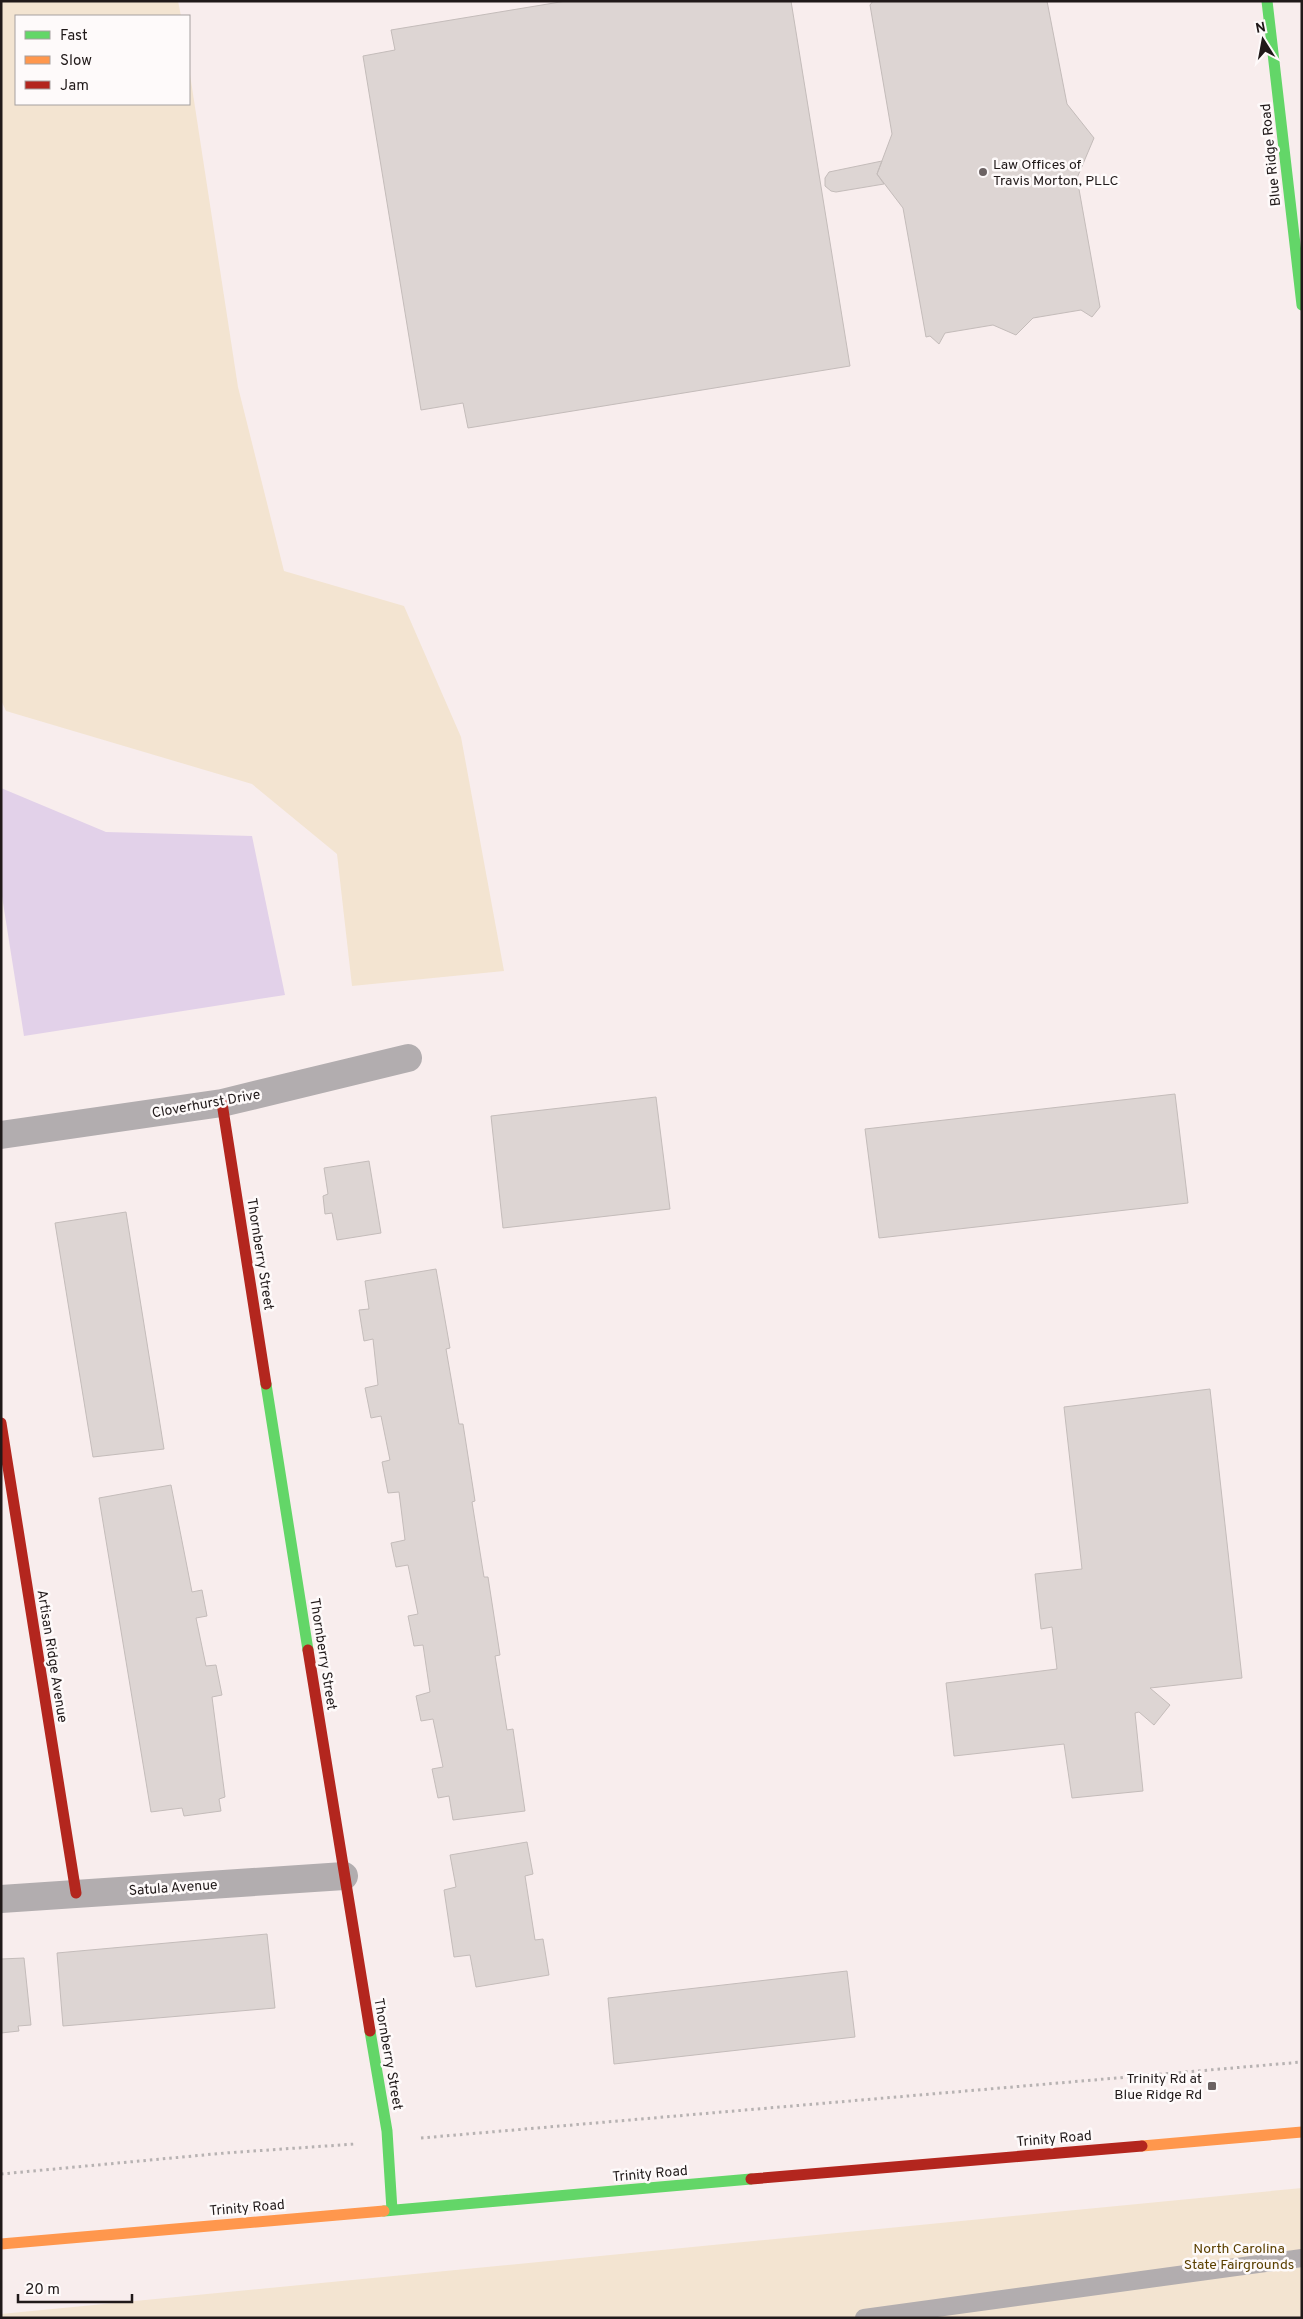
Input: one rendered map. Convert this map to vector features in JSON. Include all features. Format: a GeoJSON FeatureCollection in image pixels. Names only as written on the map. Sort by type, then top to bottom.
{"type":"FeatureCollection","features":[{"type":"Feature","properties":{"kind":"main road","name":"Blue Ridge Road"},"geometry":{"type":"LineString","coordinates":[[1267,1],[1302,305]]}},
{"type":"Feature","properties":{"kind":"main road","name":"Thornberry Street"},"geometry":{"type":"LineString","coordinates":[[222,1104],[388,2142],[392,2210]]}},
{"type":"Feature","properties":{"kind":"main road","name":"Artisan Ridge Avenue"},"geometry":{"type":"LineString","coordinates":[[1,1423],[76,1893]]}},
{"type":"Feature","properties":{"kind":"main road","name":"Trinity Road"},"geometry":{"type":"LineString","coordinates":[[1,2244],[1302,2132]]}},
{"type":"Feature","properties":{"kind":"street","name":"Cloverhurst Drive"},"geometry":{"type":"LineString","coordinates":[[1,1135],[222,1104],[408,1058]]}},
{"type":"Feature","properties":{"kind":"street","name":"Satula Avenue"},"geometry":{"type":"LineString","coordinates":[[1,1900],[76,1893],[344,1876]]}},
{"type":"Feature","properties":{"kind":"lane"},"geometry":{"type":"LineString","coordinates":[[864,2318],[1302,2258]]}},
{"type":"Feature","properties":{"kind":"path"},"geometry":{"type":"LineString","coordinates":[[416,2138],[1302,2062]]}},
{"type":"Feature","properties":{"kind":"path"},"geometry":{"type":"LineString","coordinates":[[1,2174],[225,2153],[354,2144]]}},
{"type":"Feature","properties":{"kind":"green space"},"geometry":{"type":"Polygon","coordinates":[[[1,1],[178,1],[181,15],[15,15],[15,105],[190,105],[190,75],[238,387],[284,571],[404,606],[461,737],[504,971],[352,986],[337,854],[252,784],[6,711],[1,700],[1,1]]]}},
{"type":"Feature","properties":{"kind":"green space","name":"North Carolina State Fairgrounds"},"geometry":{"type":"Polygon","coordinates":[[[1302,2188],[1302,2318],[1,2318],[1,2314],[1302,2188]]]}},
{"type":"Feature","properties":{"kind":"shaded area"},"geometry":{"type":"Polygon","coordinates":[[[1,788],[106,832],[252,836],[285,995],[24,1036],[1,890],[1,788]]]}},
{"type":"Feature","properties":{"kind":"building"},"geometry":{"type":"Polygon","coordinates":[[[566,1],[791,1],[850,366],[468,428],[463,403],[421,410],[363,56],[395,50],[391,30],[566,1]]]}},
{"type":"Feature","properties":{"kind":"building"},"geometry":{"type":"Polygon","coordinates":[[[873,1],[1047,1],[1067,104],[1094,138],[1077,178],[1100,307],[1092,317],[1081,310],[1033,318],[1016,335],[993,325],[945,333],[939,344],[930,336],[926,337],[903,208],[877,174],[892,134],[870,5],[873,1]]]}},
{"type":"Feature","properties":{"kind":"building"},"geometry":{"type":"Polygon","coordinates":[[[882,161],[877,174],[884,184],[836,192],[831,191],[825,186],[825,178],[829,172],[882,161]]]}},
{"type":"Feature","properties":{"kind":"building"},"geometry":{"type":"Polygon","coordinates":[[[1175,1094],[1188,1203],[879,1238],[865,1129],[1175,1094]]]}},
{"type":"Feature","properties":{"kind":"building"},"geometry":{"type":"Polygon","coordinates":[[[656,1097],[670,1209],[503,1228],[491,1116],[656,1097]]]}},
{"type":"Feature","properties":{"kind":"building"},"geometry":{"type":"Polygon","coordinates":[[[369,1161],[381,1233],[337,1240],[332,1213],[325,1214],[323,1196],[328,1194],[324,1168],[369,1161]]]}},
{"type":"Feature","properties":{"kind":"building"},"geometry":{"type":"Polygon","coordinates":[[[126,1212],[164,1449],[93,1457],[55,1223],[126,1212]]]}},
{"type":"Feature","properties":{"kind":"building"},"geometry":{"type":"Polygon","coordinates":[[[436,1269],[450,1348],[446,1349],[459,1424],[463,1424],[475,1501],[472,1502],[484,1577],[488,1577],[500,1655],[495,1656],[507,1730],[513,1729],[525,1811],[453,1820],[449,1796],[438,1798],[432,1769],[443,1767],[433,1719],[421,1721],[416,1696],[430,1692],[423,1645],[414,1646],[408,1616],[418,1614],[408,1565],[396,1567],[391,1543],[405,1540],[399,1492],[388,1493],[382,1462],[390,1460],[381,1416],[371,1418],[365,1388],[378,1385],[373,1339],[364,1341],[359,1310],[369,1309],[365,1281],[436,1269]]]}},
{"type":"Feature","properties":{"kind":"building"},"geometry":{"type":"Polygon","coordinates":[[[1210,1389],[1242,1678],[1150,1688],[1170,1705],[1154,1725],[1139,1712],[1135,1713],[1143,1791],[1072,1798],[1064,1744],[954,1756],[946,1683],[1057,1669],[1052,1627],[1041,1629],[1035,1574],[1082,1569],[1064,1407],[1210,1389]]]}},
{"type":"Feature","properties":{"kind":"building"},"geometry":{"type":"Polygon","coordinates":[[[171,1485],[192,1592],[202,1590],[207,1616],[196,1618],[206,1666],[216,1665],[222,1695],[212,1697],[225,1797],[219,1799],[221,1811],[184,1816],[182,1808],[151,1812],[99,1498],[171,1485]]]}},
{"type":"Feature","properties":{"kind":"building"},"geometry":{"type":"Polygon","coordinates":[[[527,1842],[533,1874],[525,1876],[535,1940],[543,1939],[549,1975],[476,1987],[470,1955],[454,1957],[444,1890],[456,1887],[450,1855],[527,1842]]]}},
{"type":"Feature","properties":{"kind":"building"},"geometry":{"type":"Polygon","coordinates":[[[267,1934],[275,2008],[63,2026],[57,1953],[267,1934]]]}},
{"type":"Feature","properties":{"kind":"building"},"geometry":{"type":"Polygon","coordinates":[[[24,1958],[31,2025],[18,2026],[19,2031],[1,2033],[1,1959],[24,1958]]]}},
{"type":"Feature","properties":{"kind":"building"},"geometry":{"type":"Polygon","coordinates":[[[847,1971],[855,2037],[614,2064],[608,1998],[847,1971]]]}},
{"type":"Feature","properties":{"kind":"traffic: fast"},"geometry":{"type":"LineString","coordinates":[[1267,1],[1302,305]]}},
{"type":"Feature","properties":{"kind":"traffic: fast"},"geometry":{"type":"LineString","coordinates":[[266,1384],[308,1650]]}},
{"type":"Feature","properties":{"kind":"traffic: fast"},"geometry":{"type":"LineString","coordinates":[[370,2031],[387,2131],[392,2210]]}},
{"type":"Feature","properties":{"kind":"traffic: fast"},"geometry":{"type":"LineString","coordinates":[[384,2211],[751,2179]]}},
{"type":"Feature","properties":{"kind":"traffic: slow"},"geometry":{"type":"LineString","coordinates":[[1142,2146],[1302,2132]]}},
{"type":"Feature","properties":{"kind":"traffic: slow"},"geometry":{"type":"LineString","coordinates":[[1,2244],[384,2211]]}},
{"type":"Feature","properties":{"kind":"traffic: jam"},"geometry":{"type":"LineString","coordinates":[[222,1103],[266,1384]]}},
{"type":"Feature","properties":{"kind":"traffic: jam"},"geometry":{"type":"LineString","coordinates":[[1,1423],[76,1893]]}},
{"type":"Feature","properties":{"kind":"traffic: jam"},"geometry":{"type":"LineString","coordinates":[[308,1650],[370,2031]]}},
{"type":"Feature","properties":{"kind":"traffic: jam"},"geometry":{"type":"LineString","coordinates":[[751,2179],[1142,2146]]}},
{"type":"Feature","properties":{"kind":"place","name":"Law Offices of Travis Morton, PLLC"},"geometry":{"type":"Point","coordinates":[983,172]}},
{"type":"Feature","properties":{"kind":"place","name":"Trinity Rd at Blue Ridge Rd"},"geometry":{"type":"Point","coordinates":[1212,2086]}}]}
